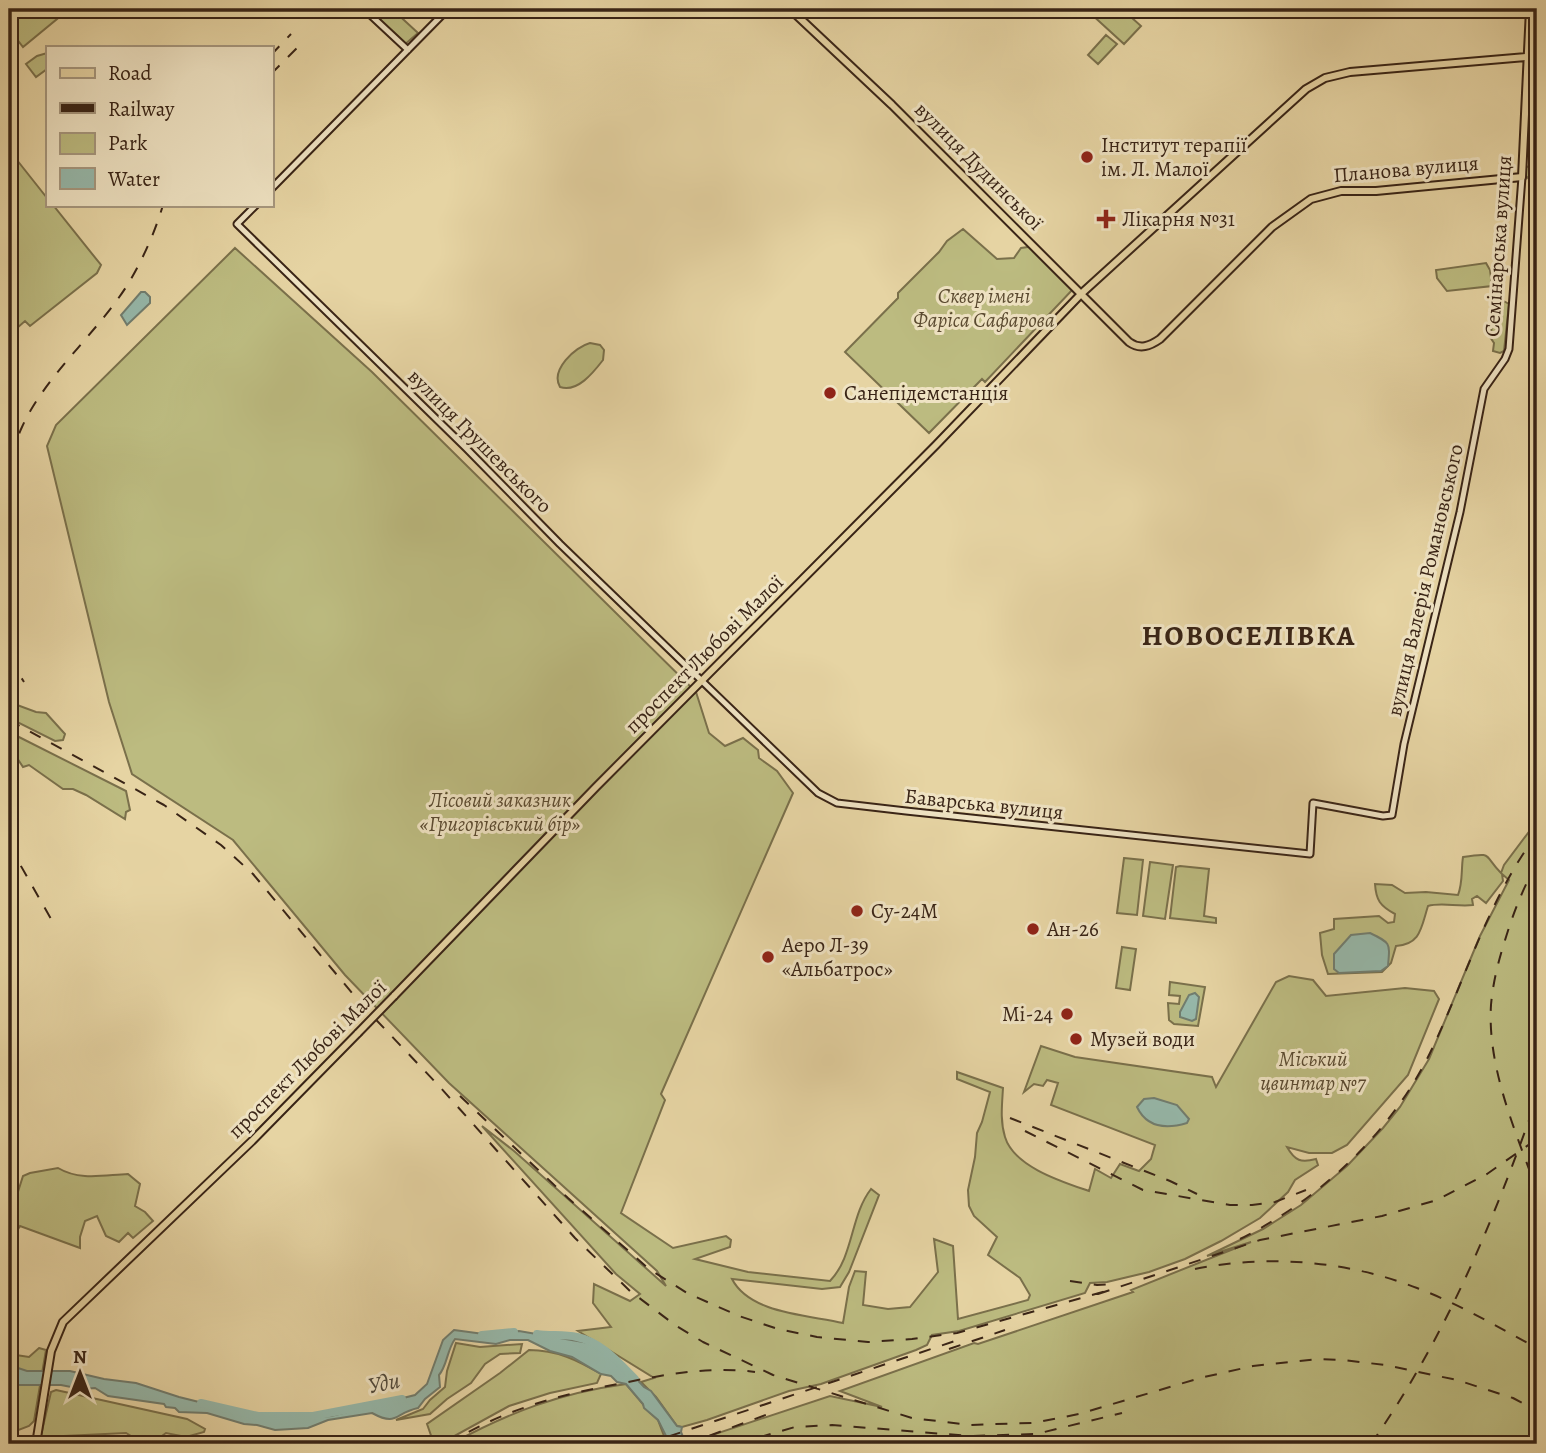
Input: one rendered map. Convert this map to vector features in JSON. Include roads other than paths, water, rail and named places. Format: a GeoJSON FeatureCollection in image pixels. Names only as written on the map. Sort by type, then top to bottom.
{"type":"FeatureCollection","features":[{"type":"Feature","properties":{"kind":"main road","name":"вулиця Дудинської"},"geometry":{"type":"LineString","coordinates":[[790,9],[892,104],[1129,342],[1142,347]]}},
{"type":"Feature","properties":{"kind":"main road","name":"Семінарська вулиця"},"geometry":{"type":"LineString","coordinates":[[1522,177],[1530,9]]}},
{"type":"Feature","properties":{"kind":"main road","name":"проспект Любові Малої"},"geometry":{"type":"LineString","coordinates":[[36,1444],[51,1351],[56,1335],[68,1315],[252,1141],[1082,293],[1315,82],[1357,71],[1528,57]]}},
{"type":"Feature","properties":{"kind":"main road","name":"Планова вулиця"},"geometry":{"type":"LineString","coordinates":[[1142,347],[1150,346],[1160,339],[1272,227],[1311,199],[1341,191],[1376,191],[1522,177]]}},
{"type":"Feature","properties":{"kind":"street"},"geometry":{"type":"LineString","coordinates":[[365,9],[408,50]]}},
{"type":"Feature","properties":{"kind":"street"},"geometry":{"type":"LineString","coordinates":[[273,187],[448,9]]}},
{"type":"Feature","properties":{"kind":"street","name":"Семінарська вулиця"},"geometry":{"type":"LineString","coordinates":[[1505,359],[1509,349],[1522,177]]}},
{"type":"Feature","properties":{"kind":"street","name":"вулиця Грушевського"},"geometry":{"type":"LineString","coordinates":[[255,206],[237,224],[466,448],[542,527],[702,680]]}},
{"type":"Feature","properties":{"kind":"street","name":"вулиця Валерія Романовського"},"geometry":{"type":"LineString","coordinates":[[1313,803],[1383,816],[1392,815],[1404,744],[1460,512],[1484,389],[1505,359]]}},
{"type":"Feature","properties":{"kind":"street","name":"Баварська вулиця"},"geometry":{"type":"LineString","coordinates":[[702,680],[818,793],[837,803],[1310,855],[1313,803]]}},
{"type":"Feature","properties":{"kind":"water"},"geometry":{"type":"Polygon","coordinates":[[[141,292],[150,297],[150,303],[127,325],[121,315],[141,292]]]}},
{"type":"Feature","properties":{"kind":"water"},"geometry":{"type":"Polygon","coordinates":[[[1370,933],[1388,945],[1388,966],[1381,971],[1339,973],[1334,969],[1334,954],[1351,935],[1370,933]]]}},
{"type":"Feature","properties":{"kind":"water"},"geometry":{"type":"Polygon","coordinates":[[[1195,993],[1199,997],[1196,1019],[1192,1021],[1180,1017],[1189,995],[1195,993]]]}},
{"type":"Feature","properties":{"kind":"water"},"geometry":{"type":"Polygon","coordinates":[[[1154,1098],[1177,1105],[1189,1119],[1187,1123],[1165,1126],[1146,1119],[1137,1107],[1144,1099],[1154,1098]]]}},
{"type":"Feature","properties":{"kind":"water"},"geometry":{"type":"Polygon","coordinates":[[[454,1330],[491,1335],[519,1331],[595,1344],[615,1356],[651,1391],[677,1426],[682,1427],[681,1432],[686,1444],[670,1444],[658,1420],[644,1408],[626,1384],[601,1374],[572,1357],[550,1351],[528,1340],[510,1340],[496,1344],[455,1339],[439,1375],[440,1387],[418,1408],[392,1419],[372,1413],[328,1420],[308,1428],[275,1430],[207,1413],[179,1412],[164,1404],[108,1396],[95,1388],[17,1385],[9,1382],[9,1365],[27,1371],[70,1371],[136,1383],[243,1413],[304,1418],[331,1416],[415,1395],[427,1384],[443,1340],[454,1330]]]}},
{"type":"Feature","properties":{"kind":"waterway","name":"Уди"},"geometry":{"type":"LineString","coordinates":[[482,1335],[514,1332]]}},
{"type":"Feature","properties":{"kind":"waterway","name":"Уди"},"geometry":{"type":"LineString","coordinates":[[537,1334],[572,1336],[594,1343],[635,1379]]}},
{"type":"Feature","properties":{"kind":"waterway","name":"Уди"},"geometry":{"type":"LineString","coordinates":[[201,1403],[258,1416],[313,1416],[402,1399]]}},
{"type":"Feature","properties":{"kind":"railway"},"geometry":{"type":"LineString","coordinates":[[273,53],[291,34]]}},
{"type":"Feature","properties":{"kind":"railway"},"geometry":{"type":"LineString","coordinates":[[273,72],[302,43]]}},
{"type":"Feature","properties":{"kind":"railway"},"geometry":{"type":"LineString","coordinates":[[9,480],[17,440],[32,408],[128,284],[148,245],[163,206]]}},
{"type":"Feature","properties":{"kind":"railway"},"geometry":{"type":"LineString","coordinates":[[9,658],[24,682]]}},
{"type":"Feature","properties":{"kind":"railway"},"geometry":{"type":"LineString","coordinates":[[9,720],[164,805],[221,845],[253,874],[362,1005],[440,1087],[575,1238],[630,1291],[703,1342],[773,1375],[912,1418],[970,1425],[1033,1423],[1079,1414],[1200,1378],[1253,1366],[1319,1359],[1343,1360],[1385,1365],[1457,1380],[1513,1398],[1537,1411]]}},
{"type":"Feature","properties":{"kind":"railway"},"geometry":{"type":"LineString","coordinates":[[1240,1239],[1298,1205],[1325,1184],[1374,1137],[1395,1110],[1430,1053],[1504,886],[1537,834]]}},
{"type":"Feature","properties":{"kind":"railway"},"geometry":{"type":"LineString","coordinates":[[9,845],[55,926]]}},
{"type":"Feature","properties":{"kind":"railway"},"geometry":{"type":"LineString","coordinates":[[1537,863],[1516,908],[1501,954],[1491,1005],[1491,1029],[1498,1076],[1537,1191]]}},
{"type":"Feature","properties":{"kind":"railway"},"geometry":{"type":"LineString","coordinates":[[460,1096],[568,1198],[649,1269],[687,1293],[739,1316],[778,1329],[817,1337],[868,1342],[912,1339],[957,1333],[1106,1291]]}},
{"type":"Feature","properties":{"kind":"railway"},"geometry":{"type":"LineString","coordinates":[[1371,1444],[1423,1361],[1466,1277],[1537,1098]]}},
{"type":"Feature","properties":{"kind":"railway"},"geometry":{"type":"LineString","coordinates":[[1010,1118],[1197,1194]]}},
{"type":"Feature","properties":{"kind":"railway"},"geometry":{"type":"LineString","coordinates":[[1025,1131],[1143,1190],[1230,1205],[1275,1202],[1306,1190]]}},
{"type":"Feature","properties":{"kind":"railway"},"geometry":{"type":"LineString","coordinates":[[1098,1294],[1260,1240],[1382,1216],[1437,1200],[1487,1174],[1537,1139]]}},
{"type":"Feature","properties":{"kind":"railway"},"geometry":{"type":"LineString","coordinates":[[1195,1269],[1223,1264],[1279,1261],[1336,1266],[1363,1272],[1433,1294],[1537,1348]]}},
{"type":"Feature","properties":{"kind":"railway"},"geometry":{"type":"LineString","coordinates":[[1070,1281],[1111,1284]]}},
{"type":"Feature","properties":{"kind":"railway"},"geometry":{"type":"LineString","coordinates":[[949,1349],[1005,1330]]}},
{"type":"Feature","properties":{"kind":"railway"},"geometry":{"type":"LineString","coordinates":[[646,1444],[958,1340]]}},
{"type":"Feature","properties":{"kind":"railway"},"geometry":{"type":"LineString","coordinates":[[448,1444],[511,1412],[577,1393],[689,1372],[755,1372]]}},
{"type":"Feature","properties":{"kind":"railway"},"geometry":{"type":"LineString","coordinates":[[687,1444],[771,1413]]}},
{"type":"Feature","properties":{"kind":"railway"},"geometry":{"type":"LineString","coordinates":[[736,1444],[795,1427],[832,1425],[970,1436],[1036,1434],[1122,1413]]}},
{"type":"Feature","properties":{"kind":"place","name":"Інститут терапії ім. Л. Малої"},"geometry":{"type":"Point","coordinates":[1087,157]}},
{"type":"Feature","properties":{"kind":"place","name":"Лікарня №31"},"geometry":{"type":"Point","coordinates":[1106,219]}},
{"type":"Feature","properties":{"kind":"place","name":"Санепідемстанція"},"geometry":{"type":"Point","coordinates":[830,393]}},
{"type":"Feature","properties":{"kind":"place","name":"Су-24М"},"geometry":{"type":"Point","coordinates":[857,911]}},
{"type":"Feature","properties":{"kind":"place","name":"Ан-26"},"geometry":{"type":"Point","coordinates":[1033,929]}},
{"type":"Feature","properties":{"kind":"place","name":"Аеро Л-39 «Альбатрос»"},"geometry":{"type":"Point","coordinates":[768,957]}},
{"type":"Feature","properties":{"kind":"place","name":"Мі-24"},"geometry":{"type":"Point","coordinates":[1067,1014]}},
{"type":"Feature","properties":{"kind":"place","name":"Музей води"},"geometry":{"type":"Point","coordinates":[1076,1039]}},
{"type":"Feature","properties":{"kind":"district","name":"НОВОСЕЛІВКА"},"geometry":{"type":"Point","coordinates":[1249,636]}},
{"type":"Feature","properties":{"kind":"park label","name":"Сквер імені Фаріса Сафарова"},"geometry":{"type":"Point","coordinates":[984,308]}},
{"type":"Feature","properties":{"kind":"park label","name":"Лісовий заказник «Григорівський бір»"},"geometry":{"type":"Point","coordinates":[500,812]}},
{"type":"Feature","properties":{"kind":"park label","name":"Міський цвинтар №7"},"geometry":{"type":"Point","coordinates":[1313,1071]}}]}
